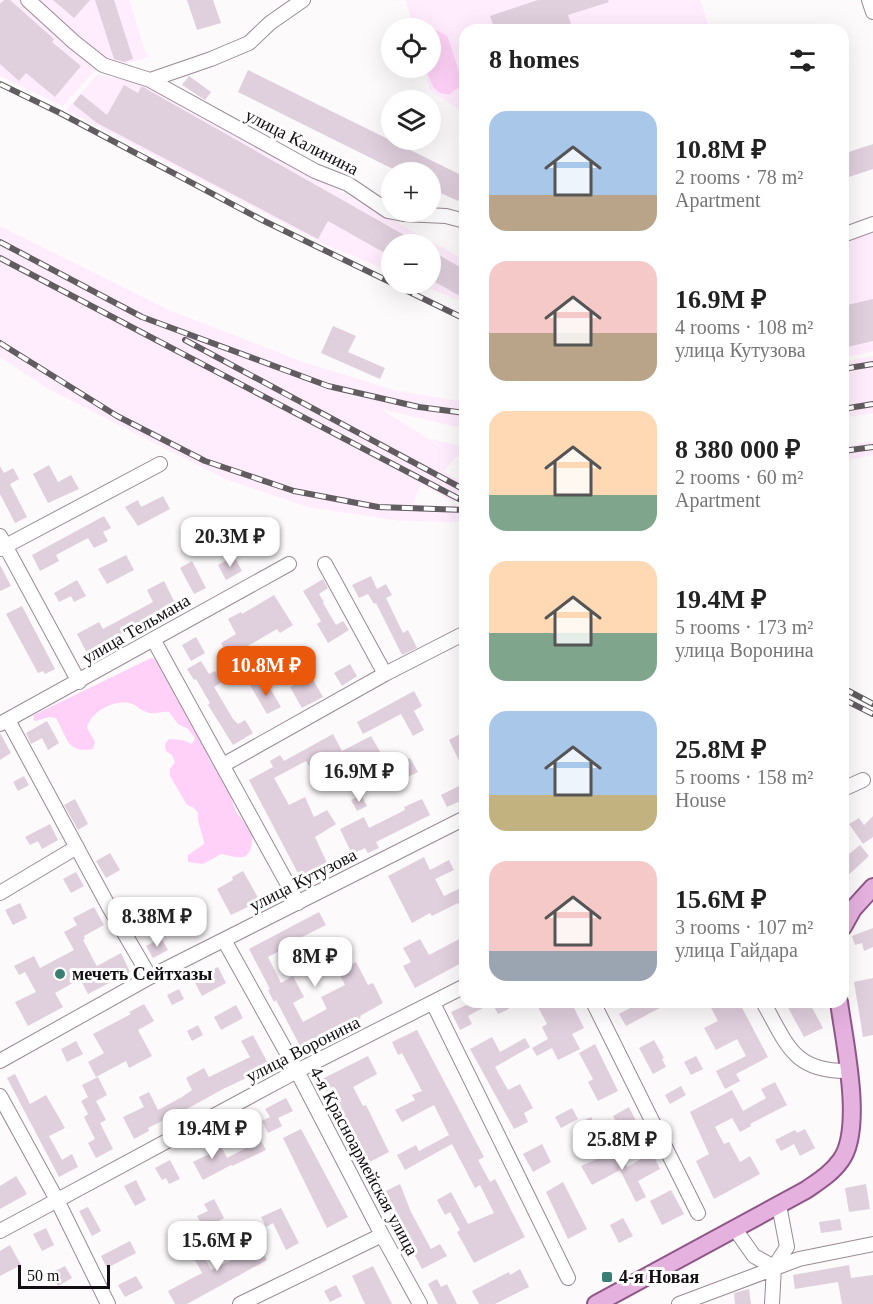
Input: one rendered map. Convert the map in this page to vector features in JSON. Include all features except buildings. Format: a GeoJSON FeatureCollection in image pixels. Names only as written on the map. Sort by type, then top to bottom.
{"type":"FeatureCollection","features":[{"type":"Feature","properties":{"kind":"main road"},"geometry":{"type":"LineString","coordinates":[[849,916],[873,887]]}},
{"type":"Feature","properties":{"kind":"main road"},"geometry":{"type":"LineString","coordinates":[[596,1304],[779,1205],[827,1176],[842,1159],[851,1137],[853,1113],[840,1008]]}},
{"type":"Feature","properties":{"kind":"street","name":"улица Калинина"},"geometry":{"type":"LineString","coordinates":[[28,0],[103,65],[150,80],[315,171],[348,184],[388,211],[446,216],[459,219]]}},
{"type":"Feature","properties":{"kind":"street"},"geometry":{"type":"LineString","coordinates":[[150,80],[211,60],[249,43],[270,23],[303,0]]}},
{"type":"Feature","properties":{"kind":"street"},"geometry":{"type":"LineString","coordinates":[[869,0],[873,12]]}},
{"type":"Feature","properties":{"kind":"street"},"geometry":{"type":"LineString","coordinates":[[849,233],[873,224]]}},
{"type":"Feature","properties":{"kind":"street"},"geometry":{"type":"LineString","coordinates":[[79,682],[2,544],[160,464]]}},
{"type":"Feature","properties":{"kind":"street","name":"улица Тельмана"},"geometry":{"type":"LineString","coordinates":[[4,722],[289,564]]}},
{"type":"Feature","properties":{"kind":"street"},"geometry":{"type":"LineString","coordinates":[[325,564],[385,675]]}},
{"type":"Feature","properties":{"kind":"street"},"geometry":{"type":"LineString","coordinates":[[223,765],[459,636]]}},
{"type":"Feature","properties":{"kind":"street"},"geometry":{"type":"LineString","coordinates":[[153,639],[298,903]]}},
{"type":"Feature","properties":{"kind":"street"},"geometry":{"type":"LineString","coordinates":[[4,722],[150,977]]}},
{"type":"Feature","properties":{"kind":"street"},"geometry":{"type":"LineString","coordinates":[[849,786],[863,780]]}},
{"type":"Feature","properties":{"kind":"street","name":"улица Кутузова"},"geometry":{"type":"LineString","coordinates":[[0,1061],[150,977],[459,821]]}},
{"type":"Feature","properties":{"kind":"street"},"geometry":{"type":"LineString","coordinates":[[0,893],[77,847]]}},
{"type":"Feature","properties":{"kind":"street","name":"4-я Красноармейская улица"},"geometry":{"type":"LineString","coordinates":[[224,940],[297,1071],[420,1304]]}},
{"type":"Feature","properties":{"kind":"street","name":"улица Воронина"},"geometry":{"type":"LineString","coordinates":[[0,1231],[297,1071],[459,989]]}},
{"type":"Feature","properties":{"kind":"street"},"geometry":{"type":"LineString","coordinates":[[433,1003],[568,1278]]}},
{"type":"Feature","properties":{"kind":"street"},"geometry":{"type":"LineString","coordinates":[[595,1008],[698,1213]]}},
{"type":"Feature","properties":{"kind":"street"},"geometry":{"type":"LineString","coordinates":[[766,1008],[792,1053],[809,1065],[828,1071],[848,1071]]}},
{"type":"Feature","properties":{"kind":"street"},"geometry":{"type":"LineString","coordinates":[[0,1096],[57,1200],[108,1304]]}},
{"type":"Feature","properties":{"kind":"street"},"geometry":{"type":"LineString","coordinates":[[772,1304],[774,1267],[787,1247],[779,1205]]}},
{"type":"Feature","properties":{"kind":"street"},"geometry":{"type":"LineString","coordinates":[[735,1229],[754,1256],[774,1267]]}},
{"type":"Feature","properties":{"kind":"street"},"geometry":{"type":"LineString","coordinates":[[240,1304],[382,1235]]}},
{"type":"Feature","properties":{"kind":"street"},"geometry":{"type":"LineString","coordinates":[[679,1304],[774,1267],[808,1257],[873,1244]]}},
{"type":"Feature","properties":{"kind":"shaded area"},"geometry":{"type":"Polygon","coordinates":[[[0,0],[129,0],[147,57],[108,70],[95,70],[63,106],[0,76],[0,0]]]}},
{"type":"Feature","properties":{"kind":"shaded area"},"geometry":{"type":"Polygon","coordinates":[[[406,0],[700,0],[708,24],[459,24],[459,110],[441,98],[441,90],[430,90],[427,78],[441,78],[441,18],[410,18],[406,0]]]}},
{"type":"Feature","properties":{"kind":"shaded area"},"geometry":{"type":"Polygon","coordinates":[[[441,33],[447,36],[459,72],[459,87],[450,94],[444,94],[441,93],[441,90],[436,90],[430,78],[441,78],[441,33]]]}},
{"type":"Feature","properties":{"kind":"shaded area"},"geometry":{"type":"Polygon","coordinates":[[[97,75],[142,83],[381,214],[381,222],[396,222],[418,234],[381,234],[381,268],[324,244],[66,110],[97,75]]]}},
{"type":"Feature","properties":{"kind":"shaded area"},"geometry":{"type":"Polygon","coordinates":[[[0,226],[169,310],[300,361],[393,390],[459,401],[459,428],[381,409],[446,450],[431,439],[459,446],[459,458],[457,456],[443,472],[459,480],[459,492],[454,502],[422,485],[413,504],[448,507],[455,504],[459,506],[459,522],[401,521],[308,507],[225,479],[50,390],[0,357],[0,226]]]}},
{"type":"Feature","properties":{"kind":"shaded area"},"geometry":{"type":"Polygon","coordinates":[[[873,229],[873,351],[849,357],[849,239],[873,229]]]}},
{"type":"Feature","properties":{"kind":"shaded area"},"geometry":{"type":"Polygon","coordinates":[[[441,247],[459,257],[459,301],[441,293],[441,247]]]}},
{"type":"Feature","properties":{"kind":"shaded area"},"geometry":{"type":"Polygon","coordinates":[[[873,356],[873,413],[849,417],[849,361],[873,356]]]}},
{"type":"Feature","properties":{"kind":"shaded area"},"geometry":{"type":"Polygon","coordinates":[[[873,441],[873,455],[849,460],[849,446],[873,441]]]}},
{"type":"Feature","properties":{"kind":"shaded area"},"geometry":{"type":"Polygon","coordinates":[[[151,658],[157,660],[209,742],[209,759],[226,784],[236,812],[253,833],[251,849],[246,856],[221,854],[203,864],[188,862],[188,855],[204,844],[198,813],[187,805],[170,776],[170,769],[175,762],[172,755],[166,751],[165,744],[169,739],[192,744],[195,738],[188,729],[178,724],[169,712],[147,712],[129,703],[109,705],[97,712],[89,722],[87,728],[95,742],[93,749],[84,750],[77,749],[68,742],[56,718],[33,720],[34,715],[151,658]]]}},
{"type":"Feature","properties":{"kind":"railway"},"geometry":{"type":"LineString","coordinates":[[0,84],[60,113],[262,220],[381,278]]}},
{"type":"Feature","properties":{"kind":"railway"},"geometry":{"type":"LineString","coordinates":[[0,242],[142,317],[328,386],[419,407],[459,412]]}},
{"type":"Feature","properties":{"kind":"railway"},"geometry":{"type":"LineString","coordinates":[[0,258],[459,499]]}},
{"type":"Feature","properties":{"kind":"railway"},"geometry":{"type":"LineString","coordinates":[[414,294],[459,316]]}},
{"type":"Feature","properties":{"kind":"railway"},"geometry":{"type":"LineString","coordinates":[[185,340],[459,487]]}},
{"type":"Feature","properties":{"kind":"railway"},"geometry":{"type":"LineString","coordinates":[[0,343],[117,416],[205,461],[294,491],[378,507],[459,510]]}},
{"type":"Feature","properties":{"kind":"railway"},"geometry":{"type":"LineString","coordinates":[[849,368],[873,364]]}},
{"type":"Feature","properties":{"kind":"railway"},"geometry":{"type":"LineString","coordinates":[[849,408],[873,404]]}},
{"type":"Feature","properties":{"kind":"railway"},"geometry":{"type":"LineString","coordinates":[[849,450],[873,447]]}},
{"type":"Feature","properties":{"kind":"railway"},"geometry":{"type":"LineString","coordinates":[[849,691],[873,704]]}},
{"type":"Feature","properties":{"kind":"railway"},"geometry":{"type":"LineString","coordinates":[[849,702],[873,714]]}},
{"type":"Feature","properties":{"kind":"place","name":"мечеть Сейтхазы"},"geometry":{"type":"Point","coordinates":[60,974]}},
{"type":"Feature","properties":{"kind":"place","name":"4-я Новая"},"geometry":{"type":"Point","coordinates":[607,1277]}}]}
